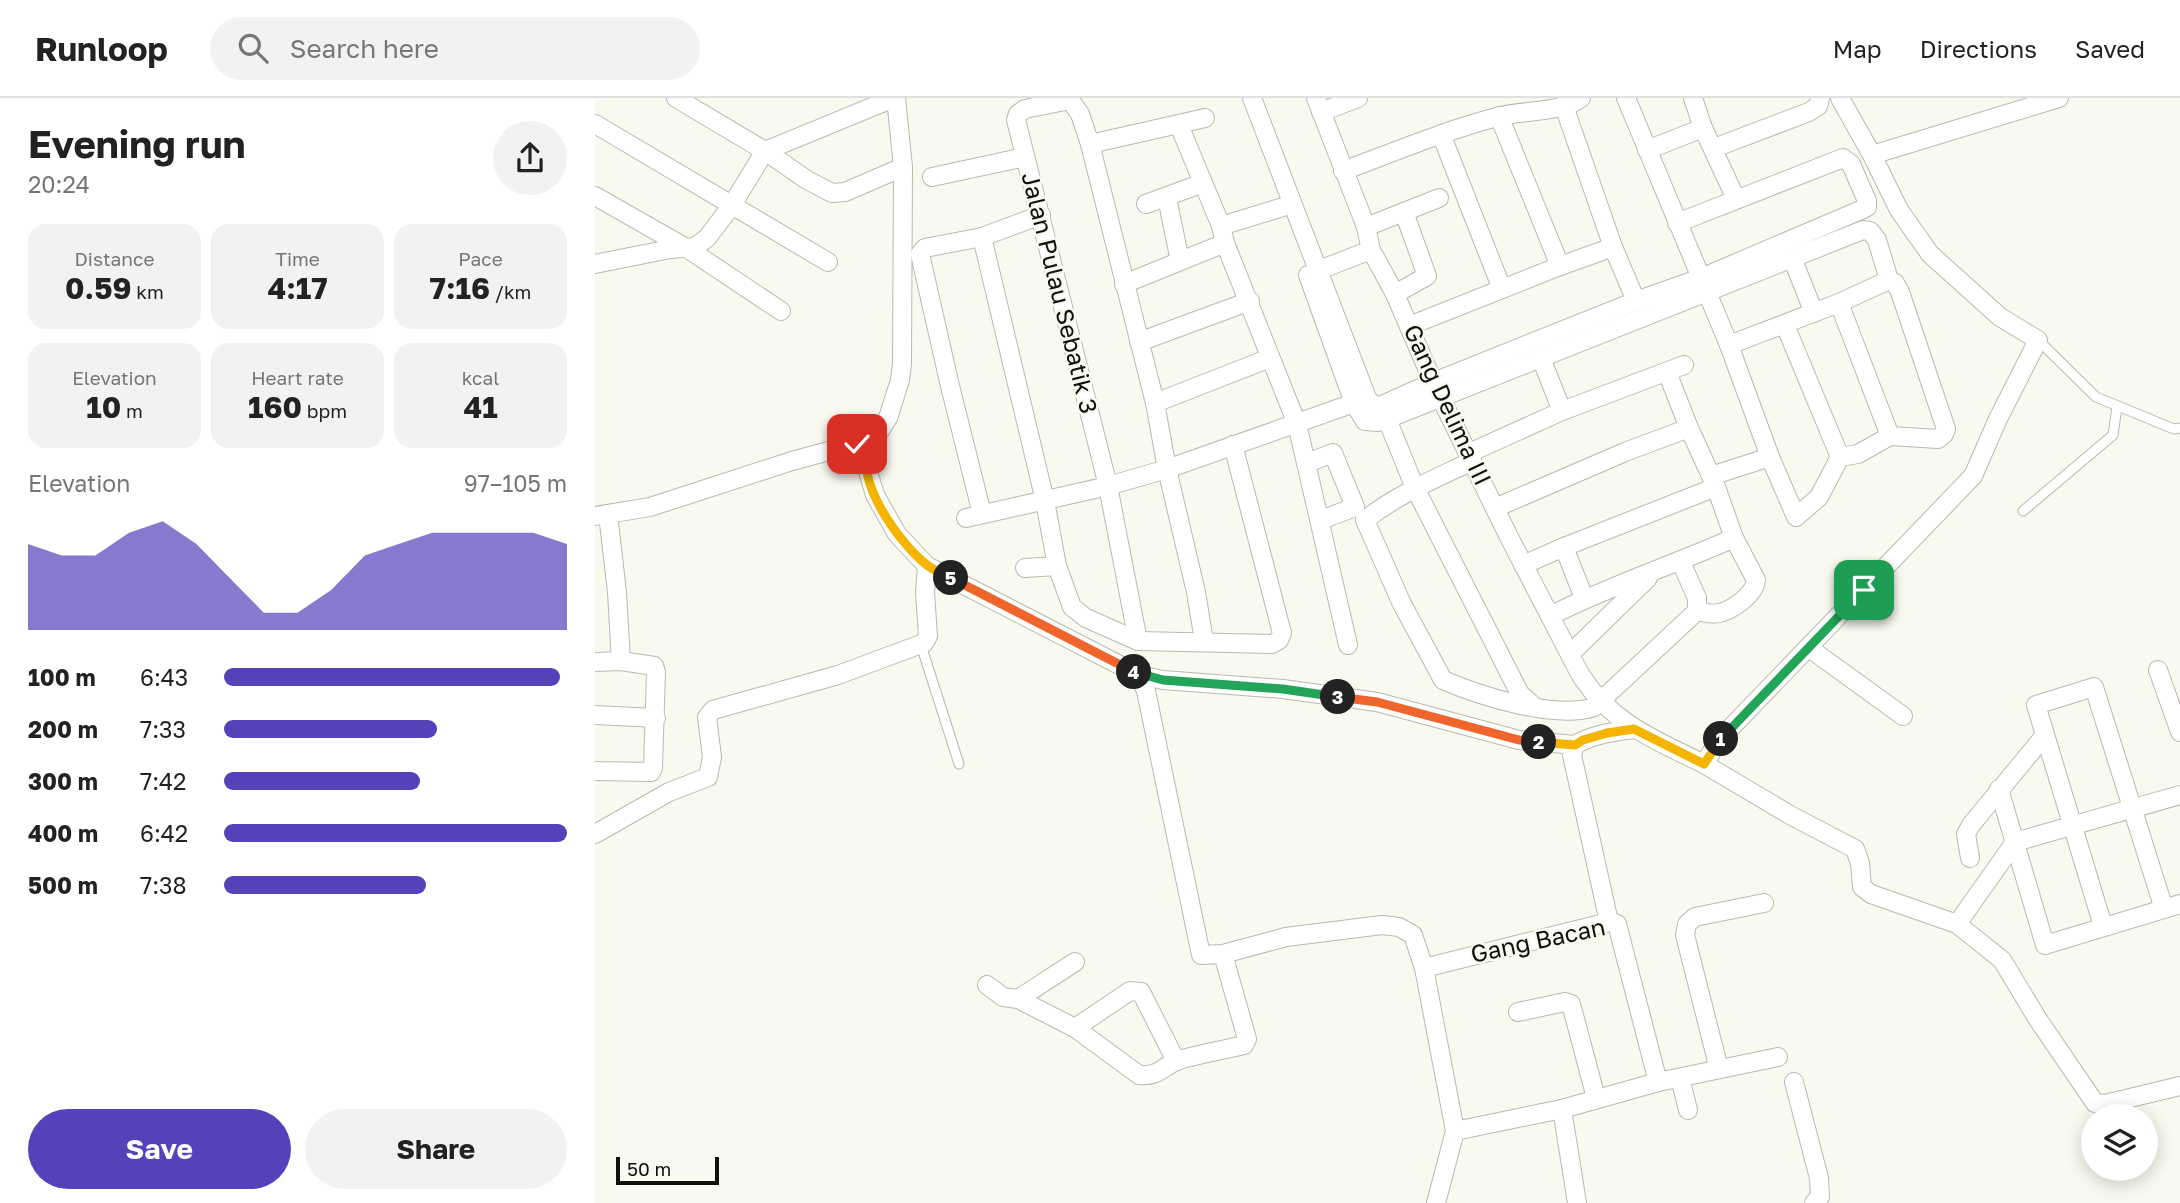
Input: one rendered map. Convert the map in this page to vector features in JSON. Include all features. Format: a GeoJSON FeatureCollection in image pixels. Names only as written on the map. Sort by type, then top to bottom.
{"type":"FeatureCollection","features":[{"type":"Feature","properties":{"kind":"street"},"geometry":{"type":"LineString","coordinates":[[676,98],[807,180],[835,194],[903,167]]}},
{"type":"Feature","properties":{"kind":"street"},"geometry":{"type":"LineString","coordinates":[[595,264],[670,249],[695,247],[707,238],[765,152],[895,98],[903,167],[902,364],[888,418],[867,451],[865,461],[878,501],[897,534],[927,566],[1139,675],[1163,680],[1283,689],[1377,702],[1519,740],[1575,745],[1607,733],[1634,729]]}},
{"type":"Feature","properties":{"kind":"street"},"geometry":{"type":"LineString","coordinates":[[1241,98],[1354,403],[1365,421],[1378,422],[1387,419],[1437,389],[1636,301],[1793,260],[1863,230],[1870,231],[1877,240],[1889,280],[1900,292],[1946,429],[1938,439],[1890,436],[1858,454],[1840,457]]}},
{"type":"Feature","properties":{"kind":"street"},"geometry":{"type":"LineString","coordinates":[[1252,98],[1367,398],[1373,405],[1380,406],[1541,358],[1704,285],[1863,209],[1867,207],[1867,201],[1851,164],[1843,158],[1677,223]]}},
{"type":"Feature","properties":{"kind":"street"},"geometry":{"type":"LineString","coordinates":[[1319,105],[1358,98]]}},
{"type":"Feature","properties":{"kind":"street"},"geometry":{"type":"LineString","coordinates":[[1343,171],[1441,134],[1499,116],[1564,106],[1581,98]]}},
{"type":"Feature","properties":{"kind":"street"},"geometry":{"type":"LineString","coordinates":[[1626,98],[1729,345],[1770,457],[1796,517],[1819,497],[1840,457]]}},
{"type":"Feature","properties":{"kind":"street"},"geometry":{"type":"LineString","coordinates":[[1693,98],[1703,128],[1736,199]]}},
{"type":"Feature","properties":{"kind":"street"},"geometry":{"type":"LineString","coordinates":[[1714,148],[1809,112],[1818,106],[1820,98]]}},
{"type":"Feature","properties":{"kind":"street"},"geometry":{"type":"LineString","coordinates":[[1704,764],[1719,740],[1973,476],[2038,340],[2000,317],[1930,254],[1899,210],[1840,98]]}},
{"type":"Feature","properties":{"kind":"street"},"geometry":{"type":"LineString","coordinates":[[1872,155],[2059,98]]}},
{"type":"Feature","properties":{"kind":"street"},"geometry":{"type":"LineString","coordinates":[[1070,99],[1080,114],[1090,144],[1155,403],[1204,641]]}},
{"type":"Feature","properties":{"kind":"street","name":"Jalan Pulau Sebatik 3"},"geometry":{"type":"LineString","coordinates":[[1070,99],[1019,112],[1016,120],[1108,486],[1138,641]]}},
{"type":"Feature","properties":{"kind":"street","name":"Gang Delima III"},"geometry":{"type":"LineString","coordinates":[[1319,105],[1366,227],[1371,250],[1395,294],[1437,389],[1523,565],[1594,696],[1634,729],[1704,764],[1790,815],[1855,849],[1863,887],[1871,894],[1957,924]]}},
{"type":"Feature","properties":{"kind":"street"},"geometry":{"type":"LineString","coordinates":[[1564,106],[1613,247],[1636,301]]}},
{"type":"Feature","properties":{"kind":"street"},"geometry":{"type":"LineString","coordinates":[[1499,116],[1560,266]]}},
{"type":"Feature","properties":{"kind":"street"},"geometry":{"type":"LineString","coordinates":[[1090,144],[1205,118]]}},
{"type":"Feature","properties":{"kind":"street"},"geometry":{"type":"LineString","coordinates":[[595,124],[828,262]]}},
{"type":"Feature","properties":{"kind":"street"},"geometry":{"type":"LineString","coordinates":[[1179,125],[1297,424],[1348,645]]}},
{"type":"Feature","properties":{"kind":"street"},"geometry":{"type":"LineString","coordinates":[[1647,150],[1703,128]]}},
{"type":"Feature","properties":{"kind":"street"},"geometry":{"type":"LineString","coordinates":[[1441,134],[1502,289]]}},
{"type":"Feature","properties":{"kind":"street"},"geometry":{"type":"LineString","coordinates":[[932,177],[1025,157]]}},
{"type":"Feature","properties":{"kind":"street"},"geometry":{"type":"LineString","coordinates":[[1146,204],[1203,183]]}},
{"type":"Feature","properties":{"kind":"street"},"geometry":{"type":"LineString","coordinates":[[595,196],[688,249],[781,311]]}},
{"type":"Feature","properties":{"kind":"street"},"geometry":{"type":"LineString","coordinates":[[1167,198],[1180,261]]}},
{"type":"Feature","properties":{"kind":"street"},"geometry":{"type":"LineString","coordinates":[[1366,227],[1439,198]]}},
{"type":"Feature","properties":{"kind":"street"},"geometry":{"type":"LineString","coordinates":[[1124,284],[1180,261],[1223,234],[1283,207]]}},
{"type":"Feature","properties":{"kind":"street"},"geometry":{"type":"LineString","coordinates":[[1395,294],[1427,276],[1404,212]]}},
{"type":"Feature","properties":{"kind":"street"},"geometry":{"type":"LineString","coordinates":[[1041,215],[982,237],[925,248],[920,257],[974,516],[1108,486],[1167,469],[1354,403]]}},
{"type":"Feature","properties":{"kind":"street"},"geometry":{"type":"LineString","coordinates":[[982,237],[1045,501],[1057,566],[1076,612],[1138,641],[1272,644],[1279,640],[1282,633],[1233,445]]}},
{"type":"Feature","properties":{"kind":"street"},"geometry":{"type":"LineString","coordinates":[[1409,326],[1613,247]]}},
{"type":"Feature","properties":{"kind":"street"},"geometry":{"type":"LineString","coordinates":[[1319,270],[1371,250]]}},
{"type":"Feature","properties":{"kind":"street"},"geometry":{"type":"LineString","coordinates":[[1793,260],[1814,313]]}},
{"type":"Feature","properties":{"kind":"street"},"geometry":{"type":"LineString","coordinates":[[1729,345],[1785,325],[1889,280]]}},
{"type":"Feature","properties":{"kind":"street"},"geometry":{"type":"LineString","coordinates":[[1139,342],[1250,301]]}},
{"type":"Feature","properties":{"kind":"street"},"geometry":{"type":"LineString","coordinates":[[1839,303],[1890,436]]}},
{"type":"Feature","properties":{"kind":"street"},"geometry":{"type":"LineString","coordinates":[[1785,325],[1840,457]]}},
{"type":"Feature","properties":{"kind":"street"},"geometry":{"type":"LineString","coordinates":[[1155,403],[1270,358]]}},
{"type":"Feature","properties":{"kind":"street"},"geometry":{"type":"LineString","coordinates":[[1541,358],[1562,411]]}},
{"type":"Feature","properties":{"kind":"street"},"geometry":{"type":"LineString","coordinates":[[1681,562],[1697,598],[1697,611],[1600,702],[1584,710],[1562,712],[1456,686],[1443,680],[1402,604],[1366,520],[1382,507],[1415,488],[1562,411],[1675,368],[1689,428],[1714,481],[1734,538],[1754,574],[1755,586],[1740,602],[1718,614],[1697,611]]}},
{"type":"Feature","properties":{"kind":"street"},"geometry":{"type":"LineString","coordinates":[[1387,419],[1415,488],[1520,694],[1535,707]]}},
{"type":"Feature","properties":{"kind":"street"},"geometry":{"type":"LineString","coordinates":[[1495,508],[1625,452],[1689,428]]}},
{"type":"Feature","properties":{"kind":"street"},"geometry":{"type":"LineString","coordinates":[[621,661],[617,592],[602,515],[650,507],[792,461],[857,444],[872,443]]}},
{"type":"Feature","properties":{"kind":"street"},"geometry":{"type":"LineString","coordinates":[[1307,463],[1333,453],[1355,507],[1321,520]]}},
{"type":"Feature","properties":{"kind":"street"},"geometry":{"type":"LineString","coordinates":[[1523,565],[1770,457]]}},
{"type":"Feature","properties":{"kind":"street"},"geometry":{"type":"LineString","coordinates":[[1550,615],[1584,598],[1681,562],[1734,538]]}},
{"type":"Feature","properties":{"kind":"street"},"geometry":{"type":"LineString","coordinates":[[1564,547],[1584,598]]}},
{"type":"Feature","properties":{"kind":"street"},"geometry":{"type":"LineString","coordinates":[[595,834],[669,792],[708,777],[712,757],[707,718],[713,710],[838,674],[921,645],[928,636],[925,593],[927,566]]}},
{"type":"Feature","properties":{"kind":"street"},"geometry":{"type":"LineString","coordinates":[[1025,568],[1057,566]]}},
{"type":"Feature","properties":{"kind":"street"},"geometry":{"type":"LineString","coordinates":[[1570,654],[1653,573]]}},
{"type":"Feature","properties":{"kind":"street"},"geometry":{"type":"LineString","coordinates":[[1809,648],[1903,716]]}},
{"type":"Feature","properties":{"kind":"street"},"geometry":{"type":"LineString","coordinates":[[595,662],[621,661],[654,666],[656,672],[656,718],[651,772],[595,771]]}},
{"type":"Feature","properties":{"kind":"street"},"geometry":{"type":"LineString","coordinates":[[2158,670],[2180,732]]}},
{"type":"Feature","properties":{"kind":"street"},"geometry":{"type":"LineString","coordinates":[[1139,675],[1146,691],[1201,955],[1223,954],[1286,937],[1382,925],[1408,930],[1417,943],[1455,1131],[1436,1203]]}},
{"type":"Feature","properties":{"kind":"street"},"geometry":{"type":"LineString","coordinates":[[1999,789],[2045,945],[2172,906],[2132,809],[2094,687],[2036,705],[2103,926]]}},
{"type":"Feature","properties":{"kind":"street"},"geometry":{"type":"LineString","coordinates":[[595,715],[656,718]]}},
{"type":"Feature","properties":{"kind":"street"},"geometry":{"type":"LineString","coordinates":[[1970,858],[1966,834],[1971,825],[2045,734]]}},
{"type":"Feature","properties":{"kind":"street"},"geometry":{"type":"LineString","coordinates":[[1575,745],[1572,755],[1609,922]]}},
{"type":"Feature","properties":{"kind":"street"},"geometry":{"type":"LineString","coordinates":[[2180,795],[2015,842],[1957,924],[2002,960],[2037,1018],[2095,1103],[2105,1104],[2180,1086]]}},
{"type":"Feature","properties":{"kind":"street"},"geometry":{"type":"LineString","coordinates":[[1719,1069],[1685,935],[1687,924],[1695,917],[1763,903]]}},
{"type":"Feature","properties":{"kind":"street","name":"Gang Bacan"},"geometry":{"type":"LineString","coordinates":[[1424,968],[1609,922],[1617,924],[1658,1082]]}},
{"type":"Feature","properties":{"kind":"street"},"geometry":{"type":"LineString","coordinates":[[987,985],[1003,997],[1018,999],[1075,1028],[1139,1075],[1149,1076],[1176,1061],[1244,1045],[1247,1039],[1223,954]]}},
{"type":"Feature","properties":{"kind":"street"},"geometry":{"type":"LineString","coordinates":[[1018,999],[1075,962]]}},
{"type":"Feature","properties":{"kind":"street"},"geometry":{"type":"LineString","coordinates":[[1075,1028],[1130,991],[1141,992],[1176,1061]]}},
{"type":"Feature","properties":{"kind":"street"},"geometry":{"type":"LineString","coordinates":[[1518,1012],[1565,1002],[1571,1004],[1596,1098]]}},
{"type":"Feature","properties":{"kind":"street"},"geometry":{"type":"LineString","coordinates":[[1455,1131],[1562,1109],[1658,1082],[1778,1057]]}},
{"type":"Feature","properties":{"kind":"street"},"geometry":{"type":"LineString","coordinates":[[1681,1078],[1688,1110]]}},
{"type":"Feature","properties":{"kind":"street"},"geometry":{"type":"LineString","coordinates":[[1794,1082],[1819,1178],[1820,1197],[1814,1203]]}},
{"type":"Feature","properties":{"kind":"street"},"geometry":{"type":"LineString","coordinates":[[1562,1109],[1577,1203]]}},
{"type":"Feature","properties":{"kind":"lane"},"geometry":{"type":"LineString","coordinates":[[2038,340],[2096,397],[2173,429],[2180,428]]}},
{"type":"Feature","properties":{"kind":"lane"},"geometry":{"type":"LineString","coordinates":[[2023,511],[2113,435],[2117,407]]}},
{"type":"Feature","properties":{"kind":"lane"},"geometry":{"type":"LineString","coordinates":[[921,645],[959,764]]}},
{"type":"Feature","properties":{"kind":"route"},"geometry":{"type":"LineString","coordinates":[[857,444],[872,443],[865,461],[875,495],[897,534],[927,566],[1139,675],[1163,680],[1283,689],[1377,702],[1519,740],[1575,745],[1607,733],[1634,729],[1704,764],[1719,740],[1864,590]]}}]}
